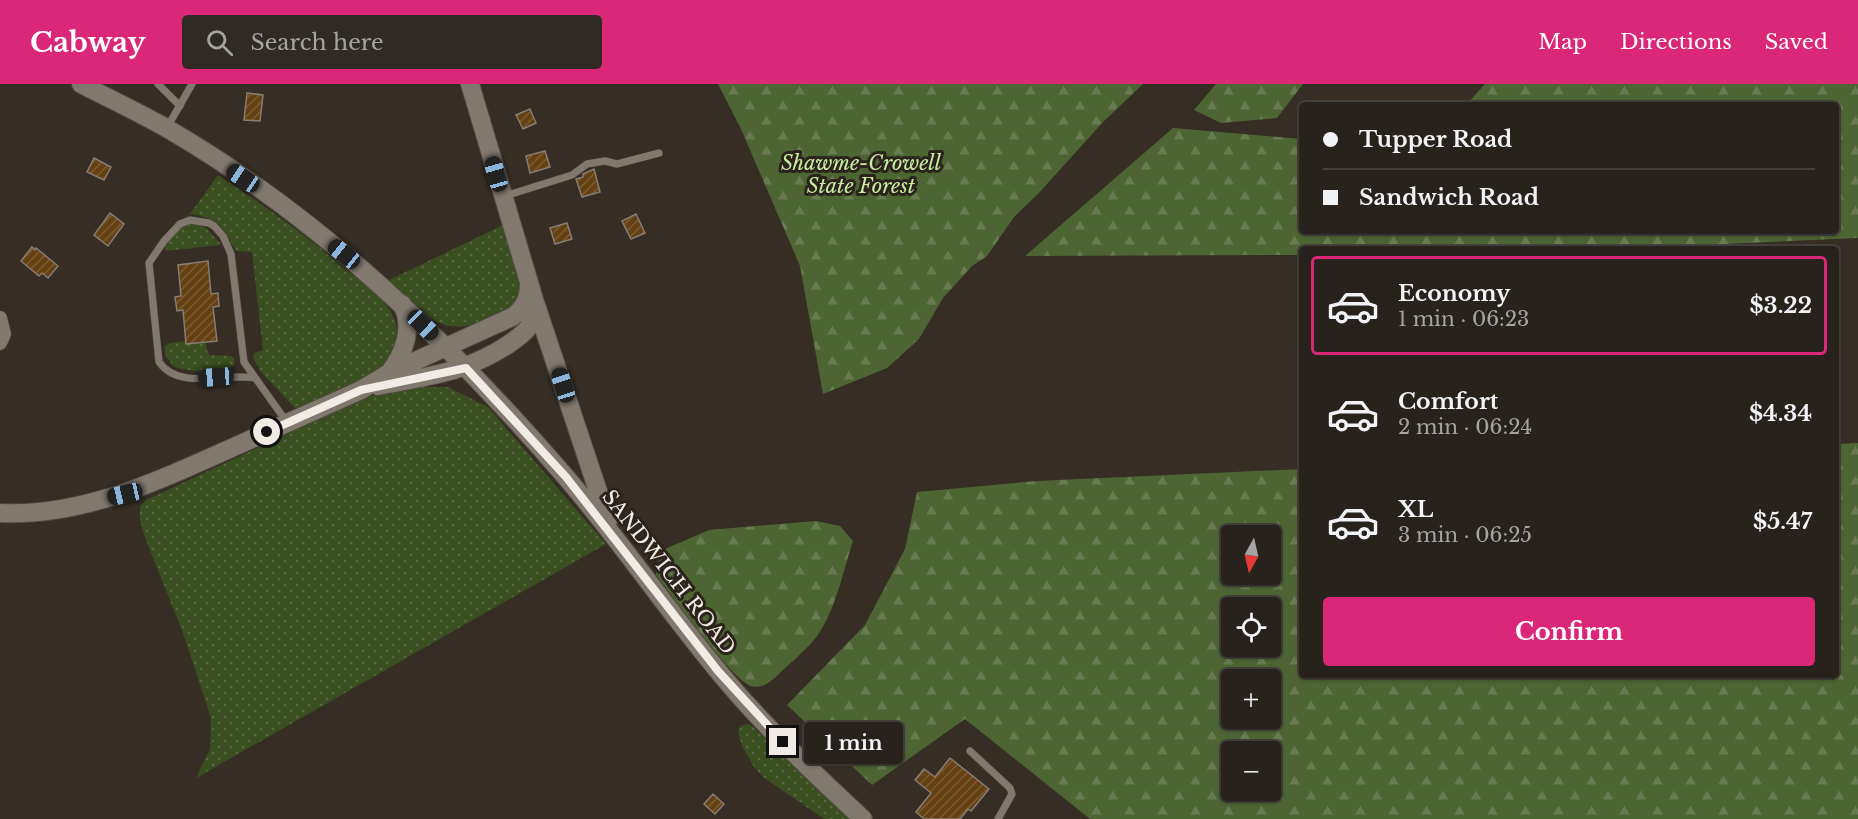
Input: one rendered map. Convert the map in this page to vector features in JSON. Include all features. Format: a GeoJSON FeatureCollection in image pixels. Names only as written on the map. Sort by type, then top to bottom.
{"type":"FeatureCollection","features":[{"type":"Feature","properties":{"kind":"main road","name":"SANDWICH ROAD"},"geometry":{"type":"LineString","coordinates":[[81,84],[167,129],[258,187],[332,244],[402,304],[447,347],[559,470],[747,705],[808,768],[863,819]]}},
{"type":"Feature","properties":{"kind":"main road"},"geometry":{"type":"LineString","coordinates":[[470,84],[532,291],[612,535]]}},
{"type":"Feature","properties":{"kind":"main road"},"geometry":{"type":"LineString","coordinates":[[0,513],[15,514],[67,507],[125,494],[161,480],[361,390],[389,373],[517,314],[532,291]]}},
{"type":"Feature","properties":{"kind":"main road"},"geometry":{"type":"LineString","coordinates":[[361,390],[466,368],[493,355],[525,333],[535,316],[532,291]]}},
{"type":"Feature","properties":{"kind":"main road"},"geometry":{"type":"LineString","coordinates":[[389,373],[399,359],[407,335],[407,318],[402,304]]}},
{"type":"Feature","properties":{"kind":"street"},"geometry":{"type":"LineString","coordinates":[[0,318],[4,334],[0,344]]}},
{"type":"Feature","properties":{"kind":"lane"},"geometry":{"type":"LineString","coordinates":[[158,84],[180,106]]}},
{"type":"Feature","properties":{"kind":"lane"},"geometry":{"type":"LineString","coordinates":[[167,129],[192,84]]}},
{"type":"Feature","properties":{"kind":"lane"},"geometry":{"type":"LineString","coordinates":[[503,197],[572,174],[587,164],[605,161],[617,164],[659,153]]}},
{"type":"Feature","properties":{"kind":"lane"},"geometry":{"type":"LineString","coordinates":[[255,378],[241,375],[192,379],[177,377],[159,362],[149,263],[164,241],[176,227],[184,222],[198,220],[214,226],[230,247],[244,362],[288,423]]}},
{"type":"Feature","properties":{"kind":"lane"},"geometry":{"type":"LineString","coordinates":[[970,751],[1010,788],[1012,794],[998,819]]}},
{"type":"Feature","properties":{"kind":"green space","name":"Shawme-Crowell State Forest"},"geometry":{"type":"Polygon","coordinates":[[[718,84],[1143,84],[1103,122],[1014,217],[987,256],[972,266],[943,298],[919,339],[887,368],[823,394],[800,266],[741,129],[718,84]]]}},
{"type":"Feature","properties":{"kind":"green space"},"geometry":{"type":"Polygon","coordinates":[[[1216,84],[1303,84],[1277,118],[1221,123],[1194,110],[1216,84]]]}},
{"type":"Feature","properties":{"kind":"green space"},"geometry":{"type":"Polygon","coordinates":[[[1485,84],[1858,84],[1858,238],[1681,246],[1299,246],[1299,255],[1025,256],[1173,128],[1299,139],[1299,234],[1839,234],[1839,102],[1469,102],[1485,84]]]}},
{"type":"Feature","properties":{"kind":"green space"},"geometry":{"type":"Polygon","coordinates":[[[218,175],[317,245],[369,287],[388,306],[397,329],[396,344],[390,357],[374,373],[296,409],[262,373],[253,358],[254,353],[263,350],[252,252],[237,251],[215,222],[190,214],[218,175]]]}},
{"type":"Feature","properties":{"kind":"green space"},"geometry":{"type":"Polygon","coordinates":[[[190,223],[205,227],[220,243],[219,245],[166,251],[165,246],[178,228],[190,223]]]}},
{"type":"Feature","properties":{"kind":"green space"},"geometry":{"type":"Polygon","coordinates":[[[503,225],[521,288],[513,304],[498,315],[479,323],[463,326],[449,326],[436,322],[414,305],[389,280],[503,225]]]}},
{"type":"Feature","properties":{"kind":"green space"},"geometry":{"type":"Polygon","coordinates":[[[186,341],[187,344],[206,342],[210,355],[231,356],[234,358],[234,365],[213,372],[174,367],[165,355],[165,346],[186,341]]]}},
{"type":"Feature","properties":{"kind":"green space"},"geometry":{"type":"Polygon","coordinates":[[[418,387],[448,387],[488,407],[606,544],[196,778],[210,749],[211,718],[183,633],[144,535],[140,520],[140,506],[146,500],[364,398],[418,387]]]}},
{"type":"Feature","properties":{"kind":"green space"},"geometry":{"type":"Polygon","coordinates":[[[1858,443],[1858,819],[1090,819],[965,719],[872,785],[787,705],[865,625],[905,549],[917,492],[1036,481],[1299,469],[1299,678],[1839,678],[1839,444],[1858,443]]]}},
{"type":"Feature","properties":{"kind":"green space"},"geometry":{"type":"Polygon","coordinates":[[[816,521],[840,526],[853,541],[834,602],[818,635],[805,649],[768,683],[751,686],[730,669],[702,636],[656,575],[656,566],[665,549],[709,530],[816,521]]]}},
{"type":"Feature","properties":{"kind":"green space"},"geometry":{"type":"Polygon","coordinates":[[[748,724],[849,819],[824,819],[763,777],[754,767],[742,746],[738,732],[740,726],[748,724]]]}},
{"type":"Feature","properties":{"kind":"building"},"geometry":{"type":"Polygon","coordinates":[[[247,93],[263,95],[260,121],[244,120],[247,93]]]}},
{"type":"Feature","properties":{"kind":"building"},"geometry":{"type":"Polygon","coordinates":[[[530,109],[536,123],[523,129],[516,115],[530,109]]]}},
{"type":"Feature","properties":{"kind":"building"},"geometry":{"type":"Polygon","coordinates":[[[545,151],[550,167],[530,173],[526,156],[545,151]]]}},
{"type":"Feature","properties":{"kind":"building"},"geometry":{"type":"Polygon","coordinates":[[[94,158],[111,167],[104,180],[87,172],[94,158]]]}},
{"type":"Feature","properties":{"kind":"building"},"geometry":{"type":"Polygon","coordinates":[[[594,169],[600,192],[582,197],[576,179],[594,169]]]}},
{"type":"Feature","properties":{"kind":"building"},"geometry":{"type":"Polygon","coordinates":[[[110,213],[124,224],[108,246],[94,235],[110,213]]]}},
{"type":"Feature","properties":{"kind":"building"},"geometry":{"type":"Polygon","coordinates":[[[636,214],[645,233],[631,239],[622,221],[636,214]]]}},
{"type":"Feature","properties":{"kind":"building"},"geometry":{"type":"Polygon","coordinates":[[[567,223],[572,239],[555,244],[550,228],[567,223]]]}},
{"type":"Feature","properties":{"kind":"building"},"geometry":{"type":"Polygon","coordinates":[[[32,247],[58,266],[48,278],[42,273],[39,276],[21,261],[32,247]]]}},
{"type":"Feature","properties":{"kind":"building"},"geometry":{"type":"Polygon","coordinates":[[[208,261],[211,294],[218,293],[219,306],[213,307],[217,341],[186,344],[183,310],[177,311],[175,297],[181,296],[178,265],[208,261]]]}},
{"type":"Feature","properties":{"kind":"building"},"geometry":{"type":"Polygon","coordinates":[[[950,758],[989,789],[971,811],[968,809],[960,819],[924,819],[916,812],[931,793],[915,780],[924,769],[935,777],[950,758]]]}},
{"type":"Feature","properties":{"kind":"building"},"geometry":{"type":"Polygon","coordinates":[[[713,794],[724,804],[715,814],[704,804],[713,794]]]}},
{"type":"Feature","properties":{"kind":"route"},"geometry":{"type":"LineString","coordinates":[[267,432],[361,390],[466,368],[566,477],[718,671],[783,742]]}}]}
